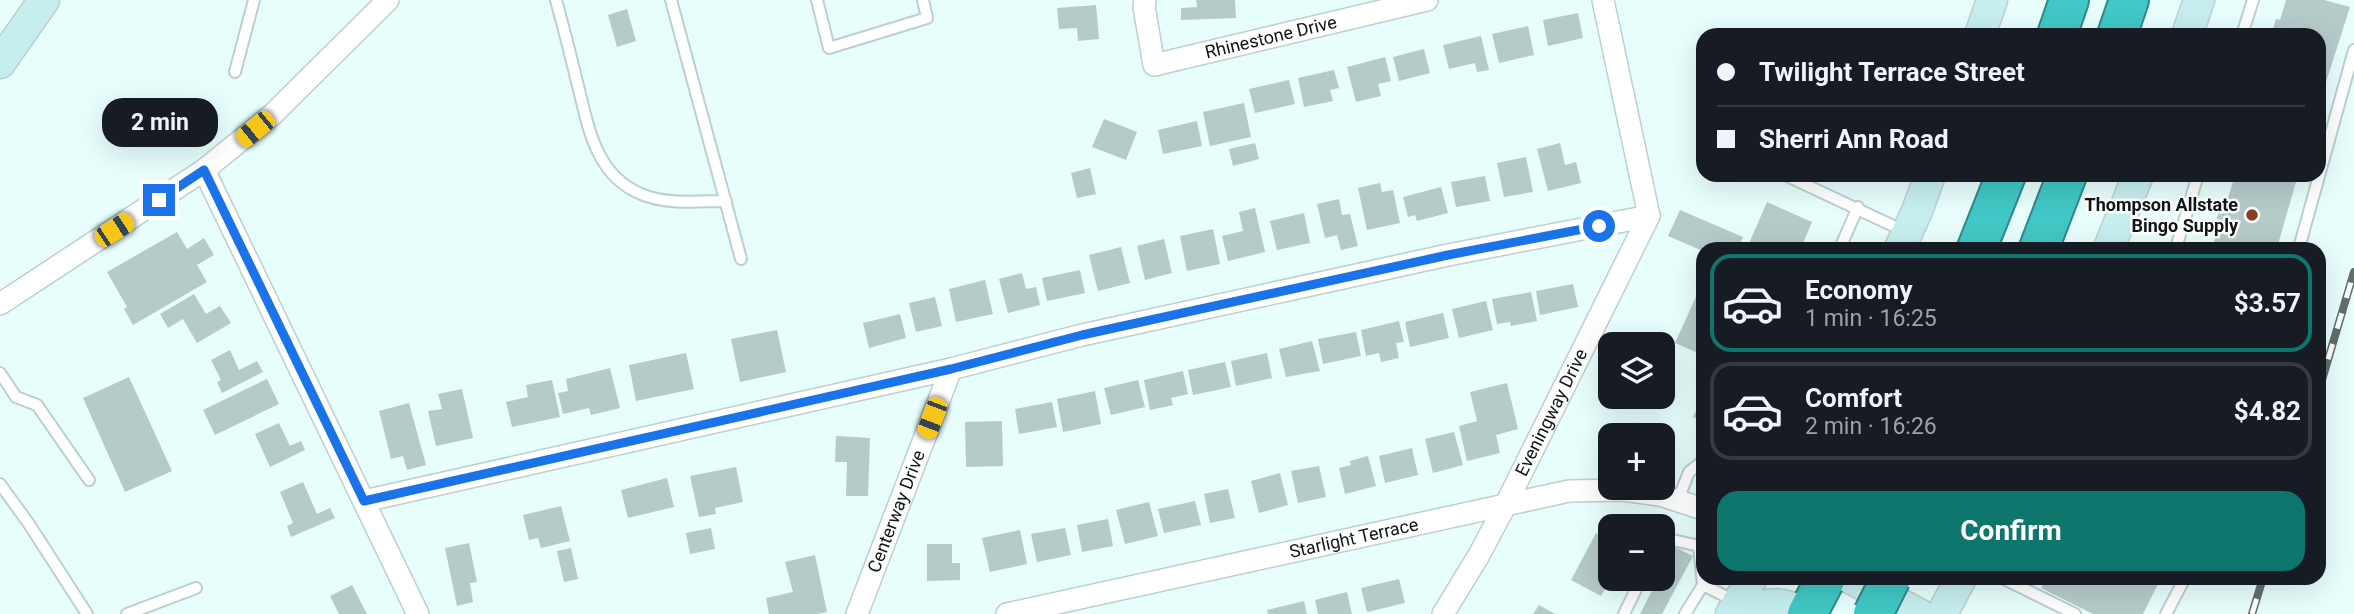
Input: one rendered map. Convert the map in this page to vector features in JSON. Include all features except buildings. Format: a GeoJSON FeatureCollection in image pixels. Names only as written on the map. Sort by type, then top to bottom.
{"type":"FeatureCollection","features":[{"type":"Feature","properties":{"kind":"highway"},"geometry":{"type":"LineString","coordinates":[[2059,28],[2069,0]]}},
{"type":"Feature","properties":{"kind":"highway"},"geometry":{"type":"LineString","coordinates":[[2119,28],[2129,0]]}},
{"type":"Feature","properties":{"kind":"highway"},"geometry":{"type":"LineString","coordinates":[[1979,242],[2003,182]]}},
{"type":"Feature","properties":{"kind":"highway"},"geometry":{"type":"LineString","coordinates":[[2041,242],[2064,182]]}},
{"type":"Feature","properties":{"kind":"highway"},"geometry":{"type":"LineString","coordinates":[[1806,614],[1822,585]]}},
{"type":"Feature","properties":{"kind":"highway"},"geometry":{"type":"LineString","coordinates":[[1872,614],[1887,585]]}},
{"type":"Feature","properties":{"kind":"main road"},"geometry":{"type":"LineString","coordinates":[[0,63],[44,0]]}},
{"type":"Feature","properties":{"kind":"main road"},"geometry":{"type":"LineString","coordinates":[[1982,28],[1992,0]]}},
{"type":"Feature","properties":{"kind":"main road"},"geometry":{"type":"LineString","coordinates":[[2189,28],[2199,0]]}},
{"type":"Feature","properties":{"kind":"main road"},"geometry":{"type":"LineString","coordinates":[[1904,240],[1927,182]]}},
{"type":"Feature","properties":{"kind":"main road"},"geometry":{"type":"LineString","coordinates":[[2111,242],[2135,182]]}},
{"type":"Feature","properties":{"kind":"main road"},"geometry":{"type":"LineString","coordinates":[[1863,585],[1919,614]]}},
{"type":"Feature","properties":{"kind":"main road"},"geometry":{"type":"LineString","coordinates":[[1942,614],[1957,585]]}},
{"type":"Feature","properties":{"kind":"main road"},"geometry":{"type":"LineString","coordinates":[[1741,602],[1779,604],[1806,614]]}},
{"type":"Feature","properties":{"kind":"street"},"geometry":{"type":"LineString","coordinates":[[0,304],[204,170],[272,115],[388,0]]}},
{"type":"Feature","properties":{"kind":"street","name":"Rhinestone Drive"},"geometry":{"type":"LineString","coordinates":[[1145,0],[1154,65],[1427,0]]}},
{"type":"Feature","properties":{"kind":"street"},"geometry":{"type":"LineString","coordinates":[[364,501],[951,369],[1082,335],[1448,255],[1649,216],[1603,0]]}},
{"type":"Feature","properties":{"kind":"street"},"geometry":{"type":"LineString","coordinates":[[204,170],[418,614]]}},
{"type":"Feature","properties":{"kind":"street","name":"Eveningway Drive"},"geometry":{"type":"LineString","coordinates":[[1443,614],[1479,555],[1506,503],[1649,216]]}},
{"type":"Feature","properties":{"kind":"street","name":"Centerway Drive"},"geometry":{"type":"LineString","coordinates":[[857,614],[951,369]]}},
{"type":"Feature","properties":{"kind":"street","name":"Starlight Terrace"},"geometry":{"type":"LineString","coordinates":[[1007,614],[1569,491],[1623,490],[1660,495],[1696,506]]}},
{"type":"Feature","properties":{"kind":"lane"},"geometry":{"type":"LineString","coordinates":[[235,72],[254,0]]}},
{"type":"Feature","properties":{"kind":"lane"},"geometry":{"type":"LineString","coordinates":[[556,0],[591,139],[604,164],[620,183],[643,195],[673,201],[726,201]]}},
{"type":"Feature","properties":{"kind":"lane"},"geometry":{"type":"LineString","coordinates":[[671,0],[741,259]]}},
{"type":"Feature","properties":{"kind":"lane"},"geometry":{"type":"LineString","coordinates":[[817,0],[829,48],[927,18],[923,0]]}},
{"type":"Feature","properties":{"kind":"lane"},"geometry":{"type":"LineString","coordinates":[[2244,28],[2253,0]]}},
{"type":"Feature","properties":{"kind":"lane"},"geometry":{"type":"LineString","coordinates":[[2326,151],[2354,50]]}},
{"type":"Feature","properties":{"kind":"lane"},"geometry":{"type":"LineString","coordinates":[[1800,182],[1858,208],[1904,240]]}},
{"type":"Feature","properties":{"kind":"lane"},"geometry":{"type":"LineString","coordinates":[[2178,242],[2196,182]]}},
{"type":"Feature","properties":{"kind":"lane"},"geometry":{"type":"LineString","coordinates":[[2301,242],[2317,182]]}},
{"type":"Feature","properties":{"kind":"lane"},"geometry":{"type":"LineString","coordinates":[[1843,242],[1858,208]]}},
{"type":"Feature","properties":{"kind":"lane"},"geometry":{"type":"LineString","coordinates":[[0,373],[16,397],[37,405],[89,480]]}},
{"type":"Feature","properties":{"kind":"lane"},"geometry":{"type":"LineString","coordinates":[[1678,500],[1689,472],[1696,466]]}},
{"type":"Feature","properties":{"kind":"lane"},"geometry":{"type":"LineString","coordinates":[[0,484],[88,614]]}},
{"type":"Feature","properties":{"kind":"lane"},"geometry":{"type":"LineString","coordinates":[[1675,539],[1696,541]]}},
{"type":"Feature","properties":{"kind":"lane"},"geometry":{"type":"LineString","coordinates":[[1685,614],[1703,585],[1741,602]]}},
{"type":"Feature","properties":{"kind":"lane"},"geometry":{"type":"LineString","coordinates":[[2027,585],[2075,614]]}},
{"type":"Feature","properties":{"kind":"lane"},"geometry":{"type":"LineString","coordinates":[[2166,614],[2181,585]]}},
{"type":"Feature","properties":{"kind":"lane"},"geometry":{"type":"LineString","coordinates":[[127,614],[196,588]]}},
{"type":"Feature","properties":{"kind":"lane"},"geometry":{"type":"LineString","coordinates":[[1624,614],[1635,591]]}},
{"type":"Feature","properties":{"kind":"railway"},"geometry":{"type":"LineString","coordinates":[[2326,366],[2354,272]]}},
{"type":"Feature","properties":{"kind":"railway"},"geometry":{"type":"LineString","coordinates":[[2252,614],[2261,585]]}},
{"type":"Feature","properties":{"kind":"place","name":"Thompson Allstate Bingo Supply"},"geometry":{"type":"Point","coordinates":[2252,215]}},
{"type":"Feature","properties":{"kind":"route"},"geometry":{"type":"LineString","coordinates":[[159,200],[204,170],[364,501],[951,369],[1082,335],[1448,255],[1599,226]]}}]}
